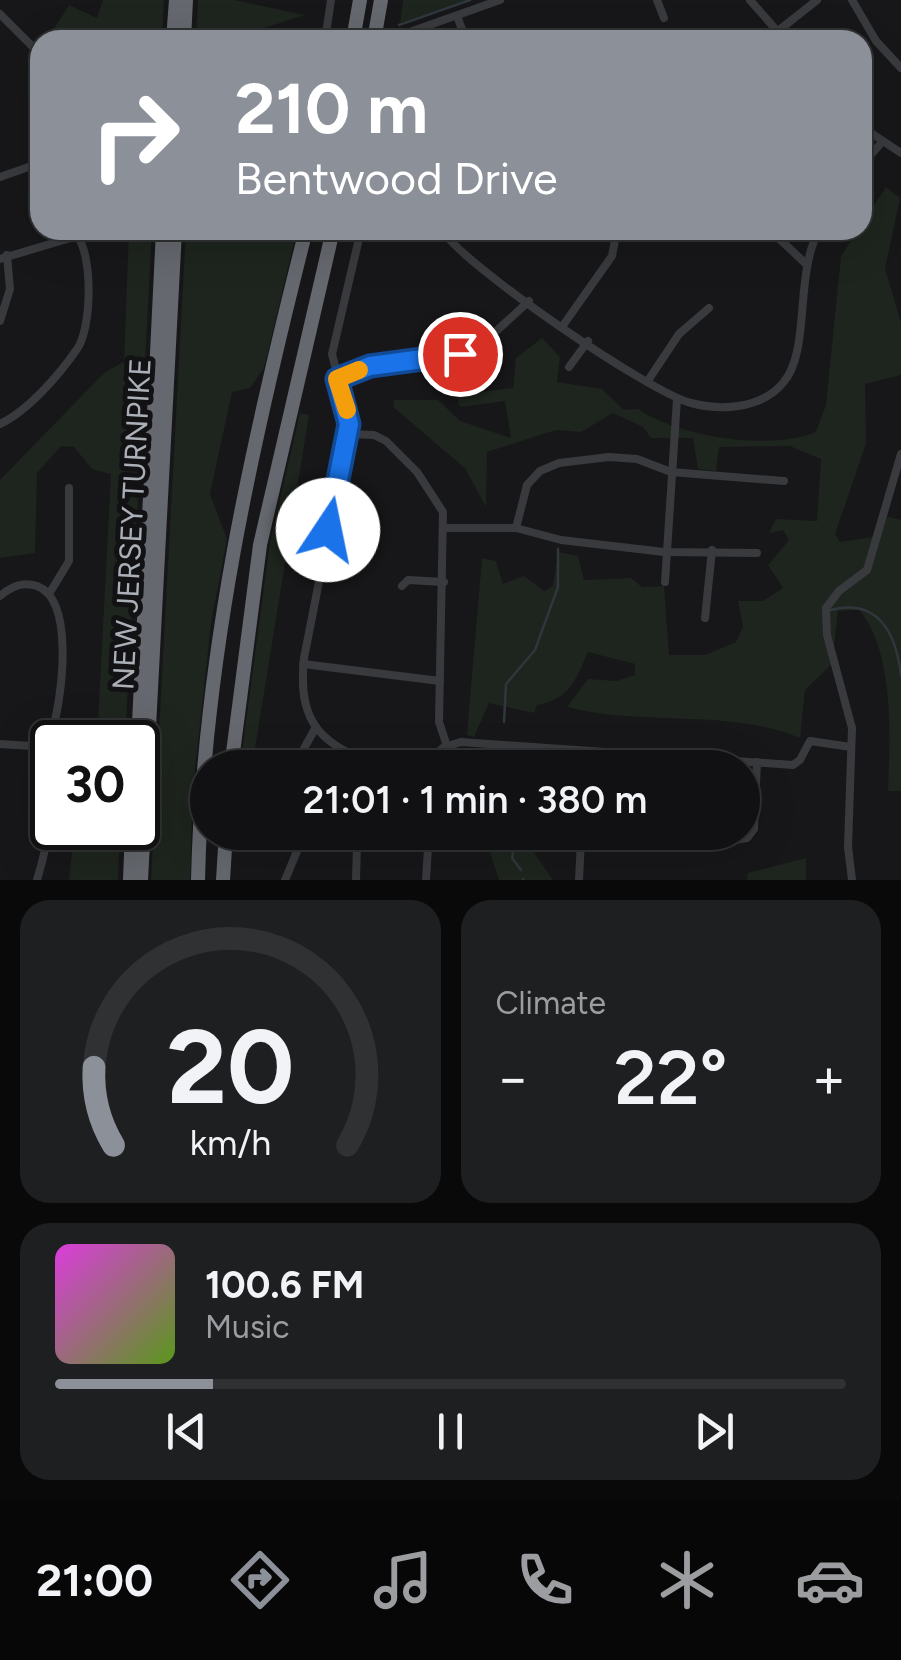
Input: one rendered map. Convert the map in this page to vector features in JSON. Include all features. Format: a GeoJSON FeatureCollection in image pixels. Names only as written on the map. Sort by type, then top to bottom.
{"type":"FeatureCollection","features":[{"type":"Feature","properties":{"kind":"highway"},"geometry":{"type":"LineString","coordinates":[[174,30],[176,0]]}},
{"type":"Feature","properties":{"kind":"highway"},"geometry":{"type":"LineString","coordinates":[[184,30],[186,0]]}},
{"type":"Feature","properties":{"kind":"highway"},"geometry":{"type":"LineString","coordinates":[[355,30],[360,0]]}},
{"type":"Feature","properties":{"kind":"highway"},"geometry":{"type":"LineString","coordinates":[[376,30],[381,0]]}},
{"type":"Feature","properties":{"kind":"highway","name":"NEW JERSEY TURNPIKE"},"geometry":{"type":"LineString","coordinates":[[139,720],[163,240]]}},
{"type":"Feature","properties":{"kind":"highway","name":"NEW JERSEY TURNPIKE"},"geometry":{"type":"LineString","coordinates":[[141,880],[174,240]]}},
{"type":"Feature","properties":{"kind":"highway"},"geometry":{"type":"LineString","coordinates":[[198,880],[206,746],[232,554],[304,240]]}},
{"type":"Feature","properties":{"kind":"highway"},"geometry":{"type":"LineString","coordinates":[[232,750],[260,544],[332,240]]}},
{"type":"Feature","properties":{"kind":"highway"},"geometry":{"type":"LineString","coordinates":[[130,880],[131,850]]}},
{"type":"Feature","properties":{"kind":"highway"},"geometry":{"type":"LineString","coordinates":[[223,880],[225,850]]}},
{"type":"Feature","properties":{"kind":"street"},"geometry":{"type":"LineString","coordinates":[[327,30],[331,0]]}},
{"type":"Feature","properties":{"kind":"street"},"geometry":{"type":"LineString","coordinates":[[417,30],[500,0]]}},
{"type":"Feature","properties":{"kind":"street"},"geometry":{"type":"LineString","coordinates":[[658,0],[664,18]]}},
{"type":"Feature","properties":{"kind":"street"},"geometry":{"type":"LineString","coordinates":[[750,0],[776,30]]}},
{"type":"Feature","properties":{"kind":"street"},"geometry":{"type":"LineString","coordinates":[[780,30],[817,0]]}},
{"type":"Feature","properties":{"kind":"street"},"geometry":{"type":"LineString","coordinates":[[852,0],[869,30]]}},
{"type":"Feature","properties":{"kind":"street"},"geometry":{"type":"LineString","coordinates":[[0,14],[30,44]]}},
{"type":"Feature","properties":{"kind":"street"},"geometry":{"type":"LineString","coordinates":[[457,16],[462,30]]}},
{"type":"Feature","properties":{"kind":"street"},"geometry":{"type":"LineString","coordinates":[[872,35],[901,68]]}},
{"type":"Feature","properties":{"kind":"street"},"geometry":{"type":"LineString","coordinates":[[872,134],[901,152]]}},
{"type":"Feature","properties":{"kind":"street"},"geometry":{"type":"LineString","coordinates":[[872,154],[882,142]]}},
{"type":"Feature","properties":{"kind":"street"},"geometry":{"type":"LineString","coordinates":[[0,177],[30,166]]}},
{"type":"Feature","properties":{"kind":"street"},"geometry":{"type":"LineString","coordinates":[[0,321],[10,289],[4,257],[63,240]]}},
{"type":"Feature","properties":{"kind":"street"},"geometry":{"type":"LineString","coordinates":[[0,424],[23,408],[78,348],[88,293],[80,240]]}},
{"type":"Feature","properties":{"kind":"street"},"geometry":{"type":"LineString","coordinates":[[343,750],[316,727],[302,696],[303,664],[348,434],[348,415],[337,379],[333,344],[358,240]]}},
{"type":"Feature","properties":{"kind":"street"},"geometry":{"type":"LineString","coordinates":[[450,240],[529,301],[647,382],[703,406],[738,406],[782,386],[796,356],[804,264],[814,240]]}},
{"type":"Feature","properties":{"kind":"street"},"geometry":{"type":"LineString","coordinates":[[564,324],[612,256],[615,240]]}},
{"type":"Feature","properties":{"kind":"street"},"geometry":{"type":"LineString","coordinates":[[780,240],[804,264]]}},
{"type":"Feature","properties":{"kind":"street"},"geometry":{"type":"LineString","coordinates":[[337,379],[370,366],[435,360],[479,347],[529,301]]}},
{"type":"Feature","properties":{"kind":"street"},"geometry":{"type":"LineString","coordinates":[[647,382],[679,334],[709,308]]}},
{"type":"Feature","properties":{"kind":"street"},"geometry":{"type":"LineString","coordinates":[[569,367],[588,342]]}},
{"type":"Feature","properties":{"kind":"street"},"geometry":{"type":"LineString","coordinates":[[665,582],[677,398]]}},
{"type":"Feature","properties":{"kind":"street"},"geometry":{"type":"LineString","coordinates":[[348,434],[374,435],[405,458],[440,504],[446,528],[439,722],[447,746]]}},
{"type":"Feature","properties":{"kind":"street"},"geometry":{"type":"LineString","coordinates":[[852,880],[848,847],[852,728],[828,635],[826,608],[839,591],[867,570],[901,454]]}},
{"type":"Feature","properties":{"kind":"street"},"geometry":{"type":"LineString","coordinates":[[516,528],[527,486],[548,466],[609,457],[637,459],[672,472],[784,482]]}},
{"type":"Feature","properties":{"kind":"street"},"geometry":{"type":"LineString","coordinates":[[50,594],[69,561],[69,488]]}},
{"type":"Feature","properties":{"kind":"street"},"geometry":{"type":"LineString","coordinates":[[446,528],[516,528],[560,540],[664,552],[757,553]]}},
{"type":"Feature","properties":{"kind":"street"},"geometry":{"type":"LineString","coordinates":[[328,530],[350,534]]}},
{"type":"Feature","properties":{"kind":"street"},"geometry":{"type":"LineString","coordinates":[[705,618],[712,550]]}},
{"type":"Feature","properties":{"kind":"street"},"geometry":{"type":"LineString","coordinates":[[402,586],[408,580],[444,582]]}},
{"type":"Feature","properties":{"kind":"street"},"geometry":{"type":"LineString","coordinates":[[0,596],[27,584],[50,594],[62,617],[56,720]]}},
{"type":"Feature","properties":{"kind":"street"},"geometry":{"type":"LineString","coordinates":[[303,664],[440,680]]}},
{"type":"Feature","properties":{"kind":"street"},"geometry":{"type":"LineString","coordinates":[[303,750],[316,727]]}},
{"type":"Feature","properties":{"kind":"street"},"geometry":{"type":"LineString","coordinates":[[760,762],[792,764],[812,740],[851,747]]}},
{"type":"Feature","properties":{"kind":"street"},"geometry":{"type":"LineString","coordinates":[[442,750],[461,742],[579,750]]}},
{"type":"Feature","properties":{"kind":"street"},"geometry":{"type":"LineString","coordinates":[[0,744],[30,745]]}},
{"type":"Feature","properties":{"kind":"street"},"geometry":{"type":"LineString","coordinates":[[37,880],[41,850]]}},
{"type":"Feature","properties":{"kind":"street"},"geometry":{"type":"LineString","coordinates":[[285,880],[298,850]]}},
{"type":"Feature","properties":{"kind":"street"},"geometry":{"type":"LineString","coordinates":[[356,880],[357,850]]}},
{"type":"Feature","properties":{"kind":"street"},"geometry":{"type":"LineString","coordinates":[[426,880],[428,850]]}},
{"type":"Feature","properties":{"kind":"street"},"geometry":{"type":"LineString","coordinates":[[579,880],[580,850]]}},
{"type":"Feature","properties":{"kind":"shaded area"},"geometry":{"type":"Polygon","coordinates":[[[103,0],[164,0],[162,30],[53,30],[69,5],[97,18],[103,0]]]}},
{"type":"Feature","properties":{"kind":"shaded area"},"geometry":{"type":"Polygon","coordinates":[[[198,0],[234,0],[305,15],[258,30],[196,30],[198,0]]]}},
{"type":"Feature","properties":{"kind":"shaded area"},"geometry":{"type":"Polygon","coordinates":[[[403,0],[468,0],[400,23],[403,0]]]}},
{"type":"Feature","properties":{"kind":"shaded area"},"geometry":{"type":"Polygon","coordinates":[[[886,187],[900,198],[885,269],[901,322],[901,375],[865,384],[866,444],[835,534],[840,542],[879,536],[885,516],[901,520],[901,791],[888,791],[885,672],[871,628],[859,610],[838,611],[832,664],[805,690],[800,738],[744,723],[625,716],[567,707],[588,679],[617,681],[635,675],[635,664],[588,652],[575,680],[557,698],[537,705],[534,713],[489,703],[474,737],[467,735],[482,558],[496,561],[503,584],[524,576],[544,591],[553,586],[558,552],[578,556],[584,580],[631,578],[642,587],[664,586],[669,655],[705,655],[736,642],[743,627],[738,601],[763,601],[783,588],[768,565],[789,540],[783,530],[769,533],[776,519],[817,521],[821,459],[790,446],[719,447],[716,471],[698,469],[693,438],[651,438],[643,427],[613,413],[581,432],[556,430],[487,452],[486,507],[465,468],[393,407],[394,400],[438,400],[460,421],[511,438],[505,401],[460,407],[456,395],[513,388],[516,358],[542,338],[560,357],[557,382],[602,389],[624,410],[638,409],[676,427],[725,438],[775,440],[816,432],[826,405],[841,256],[851,240],[872,240],[872,208],[886,187]]]}},
{"type":"Feature","properties":{"kind":"shaded area"},"geometry":{"type":"Polygon","coordinates":[[[129,240],[151,240],[126,720],[98,720],[111,474],[92,469],[74,447],[61,446],[37,473],[35,553],[0,558],[0,480],[105,372],[124,362],[129,240]]]}},
{"type":"Feature","properties":{"kind":"shaded area"},"geometry":{"type":"Polygon","coordinates":[[[185,240],[295,240],[264,368],[250,388],[232,392],[210,494],[227,539],[211,624],[197,750],[190,750],[190,880],[151,880],[153,850],[160,850],[160,720],[185,240]]]}},
{"type":"Feature","properties":{"kind":"shaded area"},"geometry":{"type":"Polygon","coordinates":[[[300,413],[309,415],[255,750],[242,750],[270,542],[300,413]]]}},
{"type":"Feature","properties":{"kind":"shaded area"},"geometry":{"type":"Polygon","coordinates":[[[72,850],[119,850],[118,880],[69,880],[72,850]]]}},
{"type":"Feature","properties":{"kind":"shaded area"},"geometry":{"type":"Polygon","coordinates":[[[489,850],[533,850],[553,880],[499,880],[489,850]]]}},
{"type":"Feature","properties":{"kind":"shaded area"},"geometry":{"type":"Polygon","coordinates":[[[806,858],[806,880],[747,880],[748,873],[806,858]]]}},
{"type":"Feature","properties":{"kind":"waterway"},"geometry":{"type":"LineString","coordinates":[[399,25],[470,0]]}},
{"type":"Feature","properties":{"kind":"waterway"},"geometry":{"type":"LineString","coordinates":[[504,722],[506,684],[535,650],[558,587],[558,549]]}},
{"type":"Feature","properties":{"kind":"waterway"},"geometry":{"type":"LineString","coordinates":[[831,610],[861,609],[882,622],[895,645],[901,675]]}},
{"type":"Feature","properties":{"kind":"waterway"},"geometry":{"type":"LineString","coordinates":[[514,850],[512,858],[521,870]]}},
{"type":"Feature","properties":{"kind":"slow traffic"},"geometry":{"type":"LineString","coordinates":[[347,410],[337,379],[359,370]]}},
{"type":"Feature","properties":{"kind":"route"},"geometry":{"type":"LineString","coordinates":[[328,530],[349,424],[337,379],[370,366],[460,354]]}}]}
